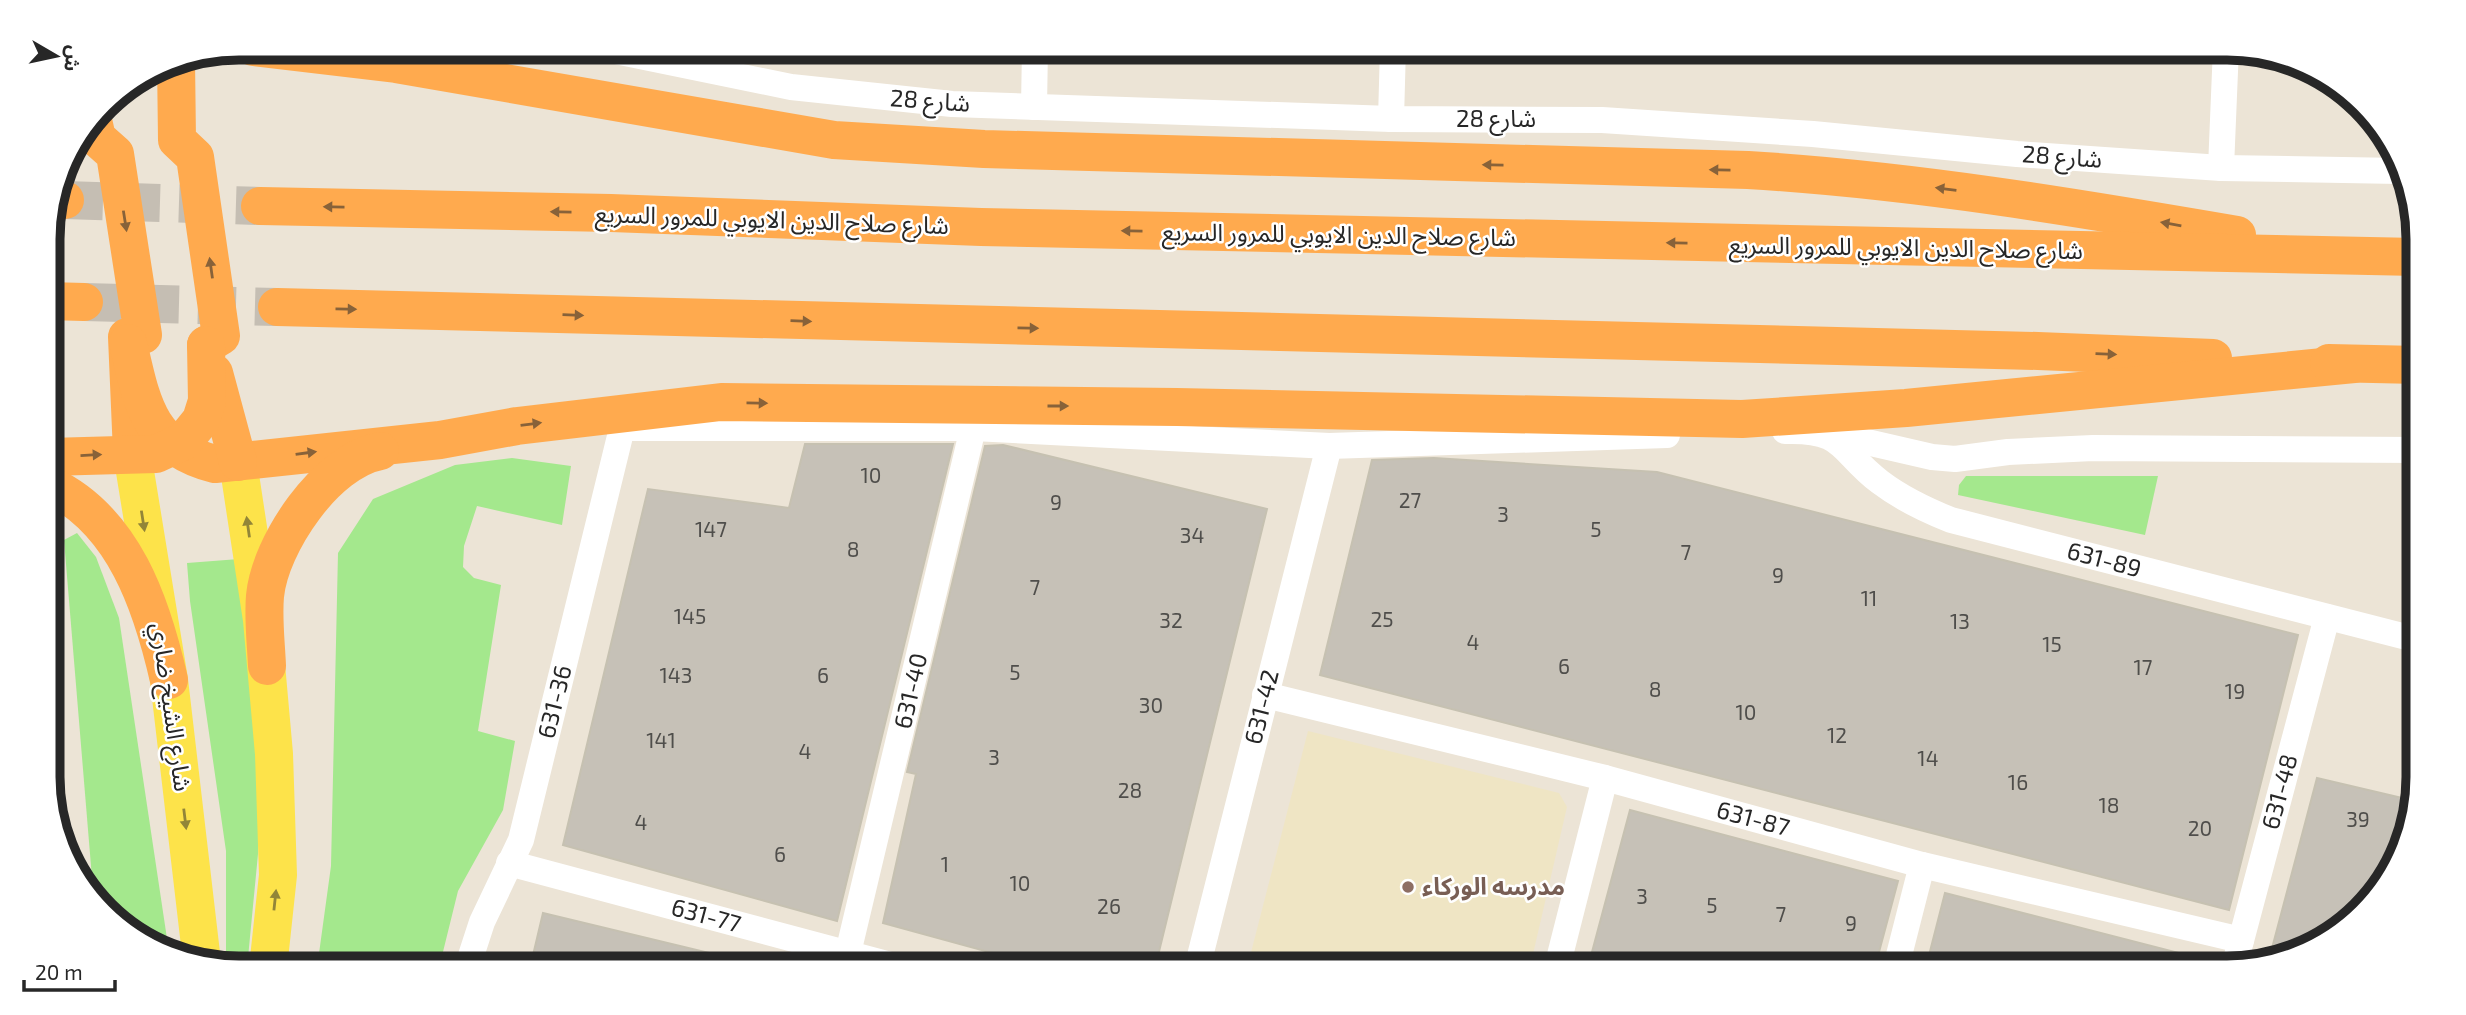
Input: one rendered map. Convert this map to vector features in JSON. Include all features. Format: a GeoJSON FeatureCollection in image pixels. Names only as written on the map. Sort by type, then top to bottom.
{"type":"FeatureCollection","features":[{"type":"Feature","properties":{"kind":"highway"},"geometry":{"type":"LineString","coordinates":[[362,60],[834,140],[998,150],[1748,170],[1843,176],[2030,200],[2359,255]]}},
{"type":"Feature","properties":{"kind":"highway"},"geometry":{"type":"LineString","coordinates":[[384,60],[396,64]]}},
{"type":"Feature","properties":{"kind":"highway"},"geometry":{"type":"LineString","coordinates":[[177,71],[227,463]]}},
{"type":"Feature","properties":{"kind":"highway"},"geometry":{"type":"LineString","coordinates":[[156,81],[186,149]]}},
{"type":"Feature","properties":{"kind":"highway"},"geometry":{"type":"LineString","coordinates":[[100,132],[154,451]]}},
{"type":"Feature","properties":{"kind":"highway","name":"شارع صلاح الدين الايوبي للمرور السريع"},"geometry":{"type":"LineString","coordinates":[[260,206],[611,213],[1023,228],[2406,257]]}},
{"type":"Feature","properties":{"kind":"highway"},"geometry":{"type":"LineString","coordinates":[[278,307],[2038,351],[2406,365]]}},
{"type":"Feature","properties":{"kind":"highway"},"geometry":{"type":"LineString","coordinates":[[154,451],[193,432],[204,411],[213,341]]}},
{"type":"Feature","properties":{"kind":"highway"},"geometry":{"type":"LineString","coordinates":[[267,666],[265,594],[281,545],[309,502],[347,467],[368,453],[517,426],[721,402],[1177,407],[1742,419],[1906,408],[2354,364]]}},
{"type":"Feature","properties":{"kind":"highway"},"geometry":{"type":"LineString","coordinates":[[60,456],[154,451],[227,463],[440,440]]}},
{"type":"Feature","properties":{"kind":"highway"},"geometry":{"type":"LineString","coordinates":[[60,490],[91,513],[123,552],[142,589],[159,632],[169,680]]}},
{"type":"Feature","properties":{"kind":"main road","name":"شارع الشيخ ضاري"},"geometry":{"type":"LineString","coordinates":[[154,451],[169,680],[201,951]]}},
{"type":"Feature","properties":{"kind":"main road"},"geometry":{"type":"LineString","coordinates":[[227,463],[267,666],[278,875],[269,956]]}},
{"type":"Feature","properties":{"kind":"street","name":"شارع 28"},"geometry":{"type":"LineString","coordinates":[[659,60],[791,87],[872,97],[1034,107],[1391,119],[1602,120],[1708,126],[2221,168],[2393,171]]}},
{"type":"Feature","properties":{"kind":"street"},"geometry":{"type":"LineString","coordinates":[[1034,107],[1035,60]]}},
{"type":"Feature","properties":{"kind":"street"},"geometry":{"type":"LineString","coordinates":[[1391,119],[1393,60]]}},
{"type":"Feature","properties":{"kind":"street"},"geometry":{"type":"LineString","coordinates":[[2221,168],[2225,60]]}},
{"type":"Feature","properties":{"kind":"street"},"geometry":{"type":"LineString","coordinates":[[1742,419],[1814,430],[1932,457],[1955,459],[2008,452],[2081,448],[2406,450]]}},
{"type":"Feature","properties":{"kind":"street","name":"631-36"},"geometry":{"type":"LineString","coordinates":[[471,956],[482,922],[521,840],[622,428],[974,428]]}},
{"type":"Feature","properties":{"kind":"street"},"geometry":{"type":"LineString","coordinates":[[974,428],[1329,446],[1814,430]]}},
{"type":"Feature","properties":{"kind":"street","name":"631-40"},"geometry":{"type":"LineString","coordinates":[[848,954],[974,428]]}},
{"type":"Feature","properties":{"kind":"street","name":"631-89"},"geometry":{"type":"LineString","coordinates":[[1814,430],[1847,448],[1867,472],[1894,492],[1951,520],[2406,637]]}},
{"type":"Feature","properties":{"kind":"street","name":"631-42"},"geometry":{"type":"LineString","coordinates":[[1201,956],[1329,446]]}},
{"type":"Feature","properties":{"kind":"street","name":"631-48"},"geometry":{"type":"LineString","coordinates":[[2237,955],[2327,617]]}},
{"type":"Feature","properties":{"kind":"street","name":"631-87"},"geometry":{"type":"LineString","coordinates":[[1265,695],[1605,778],[1922,865],[2241,940]]}},
{"type":"Feature","properties":{"kind":"street"},"geometry":{"type":"LineString","coordinates":[[1560,955],[1605,778]]}},
{"type":"Feature","properties":{"kind":"street","name":"631-77"},"geometry":{"type":"LineString","coordinates":[[509,863],[855,956]]}},
{"type":"Feature","properties":{"kind":"street"},"geometry":{"type":"LineString","coordinates":[[1899,955],[1922,865]]}},
{"type":"Feature","properties":{"kind":"shaded area","name":"مدرسه الوركاء"},"geometry":{"type":"Polygon","coordinates":[[[1308,731],[1559,793],[1567,807],[1533,955],[1250,955],[1308,731]]]}},
{"type":"Feature","properties":{"kind":"green space"},"geometry":{"type":"Polygon","coordinates":[[[512,458],[571,466],[562,525],[477,506],[464,546],[463,567],[474,578],[501,585],[478,731],[515,741],[503,810],[458,891],[442,956],[319,956],[331,866],[338,553],[373,499],[455,465],[512,458]]]}},
{"type":"Feature","properties":{"kind":"green space"},"geometry":{"type":"Polygon","coordinates":[[[1966,476],[2158,476],[2145,535],[1958,495],[1959,485],[1966,476]]]}},
{"type":"Feature","properties":{"kind":"green space"},"geometry":{"type":"Polygon","coordinates":[[[77,533],[96,557],[119,618],[167,940],[139,925],[121,911],[92,879],[64,540],[77,533]]]}},
{"type":"Feature","properties":{"kind":"green space"},"geometry":{"type":"Polygon","coordinates":[[[239,559],[259,767],[258,854],[248,956],[226,955],[226,851],[190,601],[187,563],[239,559]]]}},
{"type":"Feature","properties":{"kind":"building"},"geometry":{"type":"Polygon","coordinates":[[[805,444],[953,444],[837,921],[563,845],[648,489],[789,508],[805,444]]]}},
{"type":"Feature","properties":{"kind":"building"},"geometry":{"type":"Polygon","coordinates":[[[1003,445],[1267,509],[1158,956],[1002,956],[883,923],[916,774],[907,772],[985,446],[1003,445]]]}},
{"type":"Feature","properties":{"kind":"building"},"geometry":{"type":"Polygon","coordinates":[[[1434,458],[1657,472],[2298,635],[2229,910],[1320,675],[1372,460],[1434,458]]]}},
{"type":"Feature","properties":{"kind":"building"},"geometry":{"type":"Polygon","coordinates":[[[2317,778],[2405,799],[2397,834],[2388,856],[2354,903],[2307,937],[2272,949],[2317,778]]]}},
{"type":"Feature","properties":{"kind":"building"},"geometry":{"type":"Polygon","coordinates":[[[1630,810],[1898,881],[1878,955],[1591,955],[1630,810]]]}},
{"type":"Feature","properties":{"kind":"building"},"geometry":{"type":"Polygon","coordinates":[[[1945,893],[2187,955],[1929,955],[1945,893]]]}},
{"type":"Feature","properties":{"kind":"building"},"geometry":{"type":"Polygon","coordinates":[[[543,913],[721,956],[533,956],[543,913]]]}},
{"type":"Feature","properties":{"kind":"tunnel"},"geometry":{"type":"LineString","coordinates":[[65,200],[260,206]]}},
{"type":"Feature","properties":{"kind":"tunnel"},"geometry":{"type":"LineString","coordinates":[[84,302],[277,307]]}},
{"type":"Feature","properties":{"kind":"place","name":"مدرسه الوركاء"},"geometry":{"type":"Point","coordinates":[1408,887]}}]}
